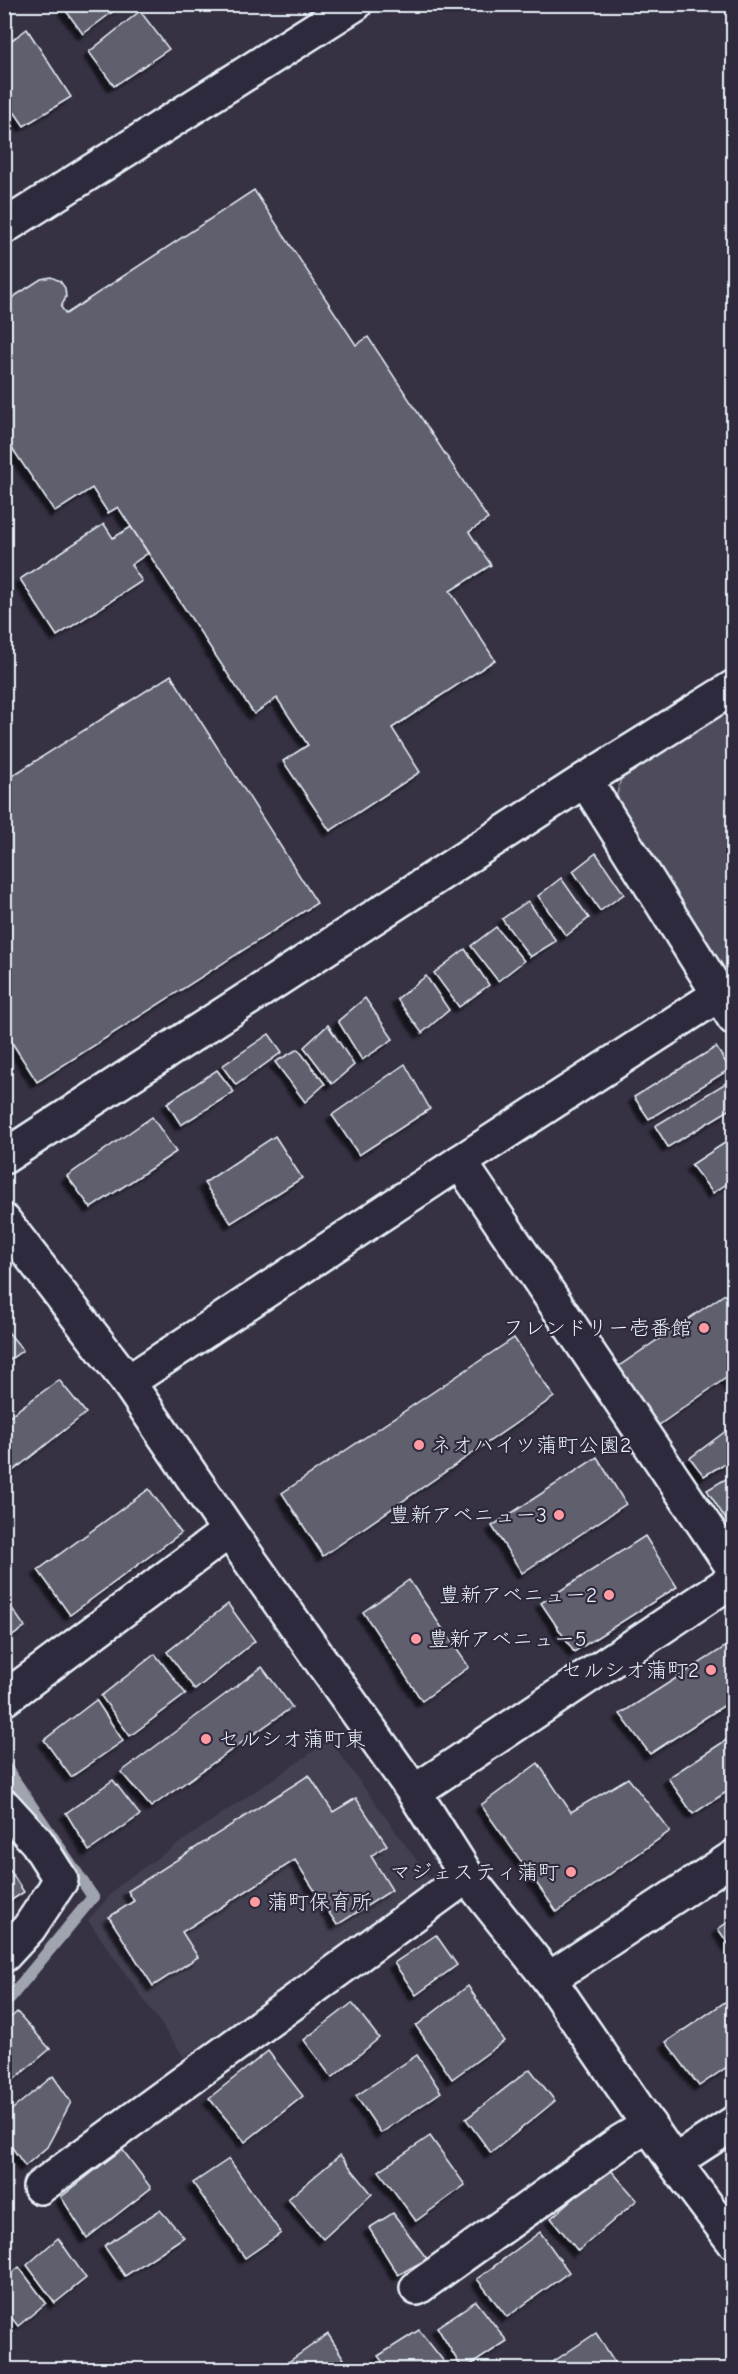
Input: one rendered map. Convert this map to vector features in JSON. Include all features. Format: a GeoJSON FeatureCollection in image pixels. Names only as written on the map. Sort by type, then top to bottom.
{"type":"FeatureCollection","features":[{"type":"Feature","properties":{"kind":"street"},"geometry":{"type":"LineString","coordinates":[[4,227],[354,4]]}},
{"type":"Feature","properties":{"kind":"street"},"geometry":{"type":"LineString","coordinates":[[4,1157],[585,780],[734,687]]}},
{"type":"Feature","properties":{"kind":"street"},"geometry":{"type":"LineString","coordinates":[[128,1382],[460,1162],[726,1007],[585,780]]}},
{"type":"Feature","properties":{"kind":"street"},"geometry":{"type":"LineString","coordinates":[[460,1162],[734,1569]]}},
{"type":"Feature","properties":{"kind":"street"},"geometry":{"type":"LineString","coordinates":[[4,1221],[128,1382],[229,1531],[414,1792],[468,1876],[549,1979],[674,2162],[734,2242]]}},
{"type":"Feature","properties":{"kind":"street"},"geometry":{"type":"LineString","coordinates":[[4,1699],[229,1531]]}},
{"type":"Feature","properties":{"kind":"street"},"geometry":{"type":"LineString","coordinates":[[414,1792],[734,1579]]}},
{"type":"Feature","properties":{"kind":"street"},"geometry":{"type":"LineString","coordinates":[[4,1806],[37,1842],[61,1880],[29,1928],[4,1955]]}},
{"type":"Feature","properties":{"kind":"street"},"geometry":{"type":"LineString","coordinates":[[549,1979],[734,1857]]}},
{"type":"Feature","properties":{"kind":"street"},"geometry":{"type":"LineString","coordinates":[[40,2187],[468,1876]]}},
{"type":"Feature","properties":{"kind":"street"},"geometry":{"type":"LineString","coordinates":[[674,2162],[734,2123]]}},
{"type":"Feature","properties":{"kind":"street"},"geometry":{"type":"LineString","coordinates":[[417,2288],[622,2141],[649,2125]]}},
{"type":"Feature","properties":{"kind":"shaded area"},"geometry":{"type":"Polygon","coordinates":[[[733,708],[733,994],[614,806],[621,778],[733,708]]]}},
{"type":"Feature","properties":{"kind":"shaded area","name":"蒲町保育所"},"geometry":{"type":"Polygon","coordinates":[[[330,1740],[432,1882],[184,2057],[88,1920],[121,1883],[330,1740]]]}},
{"type":"Feature","properties":{"kind":"building"},"geometry":{"type":"Polygon","coordinates":[[[61,4],[123,4],[83,34],[61,4]]]}},
{"type":"Feature","properties":{"kind":"building"},"geometry":{"type":"Polygon","coordinates":[[[140,11],[169,49],[114,86],[89,52],[140,11]]]}},
{"type":"Feature","properties":{"kind":"building"},"geometry":{"type":"Polygon","coordinates":[[[27,29],[71,97],[24,126],[4,97],[4,46],[27,29]]]}},
{"type":"Feature","properties":{"kind":"building"},"geometry":{"type":"Polygon","coordinates":[[[254,190],[356,345],[368,337],[488,519],[469,532],[491,565],[450,591],[495,660],[392,728],[420,772],[330,831],[283,761],[308,745],[277,698],[254,714],[118,507],[108,513],[92,488],[55,512],[4,436],[4,303],[41,279],[51,277],[60,281],[65,288],[66,297],[61,307],[66,314],[254,190]]]}},
{"type":"Feature","properties":{"kind":"building"},"geometry":{"type":"Polygon","coordinates":[[[104,524],[113,538],[131,527],[148,553],[131,565],[142,581],[57,636],[20,579],[104,524]]]}},
{"type":"Feature","properties":{"kind":"building"},"geometry":{"type":"Polygon","coordinates":[[[171,675],[317,903],[37,1082],[4,1030],[4,781],[171,675]]]}},
{"type":"Feature","properties":{"kind":"building"},"geometry":{"type":"Polygon","coordinates":[[[596,853],[624,894],[600,911],[573,871],[596,853]]]}},
{"type":"Feature","properties":{"kind":"building"},"geometry":{"type":"Polygon","coordinates":[[[561,878],[589,918],[566,936],[538,896],[561,878]]]}},
{"type":"Feature","properties":{"kind":"building"},"geometry":{"type":"Polygon","coordinates":[[[528,901],[556,941],[530,957],[502,919],[528,901]]]}},
{"type":"Feature","properties":{"kind":"building"},"geometry":{"type":"Polygon","coordinates":[[[496,927],[524,961],[498,981],[471,946],[496,927]]]}},
{"type":"Feature","properties":{"kind":"building"},"geometry":{"type":"Polygon","coordinates":[[[465,949],[489,985],[459,1007],[434,973],[465,949]]]}},
{"type":"Feature","properties":{"kind":"building"},"geometry":{"type":"Polygon","coordinates":[[[426,976],[449,1010],[422,1033],[397,999],[426,976]]]}},
{"type":"Feature","properties":{"kind":"building"},"geometry":{"type":"Polygon","coordinates":[[[365,998],[393,1039],[362,1060],[338,1021],[365,998]]]}},
{"type":"Feature","properties":{"kind":"building"},"geometry":{"type":"Polygon","coordinates":[[[328,1025],[354,1065],[332,1084],[304,1047],[328,1025]]]}},
{"type":"Feature","properties":{"kind":"building"},"geometry":{"type":"Polygon","coordinates":[[[269,1034],[282,1052],[236,1085],[222,1066],[269,1034]]]}},
{"type":"Feature","properties":{"kind":"building"},"geometry":{"type":"Polygon","coordinates":[[[716,1047],[730,1069],[649,1119],[634,1097],[716,1047]]]}},
{"type":"Feature","properties":{"kind":"building"},"geometry":{"type":"Polygon","coordinates":[[[298,1049],[325,1084],[305,1102],[275,1062],[298,1049]]]}},
{"type":"Feature","properties":{"kind":"building"},"geometry":{"type":"Polygon","coordinates":[[[405,1064],[430,1109],[359,1155],[332,1115],[405,1064]]]}},
{"type":"Feature","properties":{"kind":"building"},"geometry":{"type":"Polygon","coordinates":[[[217,1070],[234,1092],[181,1125],[167,1103],[217,1070]]]}},
{"type":"Feature","properties":{"kind":"building"},"geometry":{"type":"Polygon","coordinates":[[[734,1078],[734,1107],[668,1147],[655,1126],[734,1078]]]}},
{"type":"Feature","properties":{"kind":"building"},"geometry":{"type":"Polygon","coordinates":[[[152,1117],[176,1152],[91,1208],[67,1176],[152,1117]]]}},
{"type":"Feature","properties":{"kind":"building"},"geometry":{"type":"Polygon","coordinates":[[[275,1136],[302,1178],[231,1223],[204,1183],[275,1136]]]}},
{"type":"Feature","properties":{"kind":"building"},"geometry":{"type":"Polygon","coordinates":[[[734,1137],[734,1179],[713,1193],[691,1165],[734,1137]]]}},
{"type":"Feature","properties":{"kind":"building","name":"フレンドリー壱番館"},"geometry":{"type":"Polygon","coordinates":[[[734,1288],[734,1389],[726,1378],[659,1425],[616,1368],[734,1288]]]}},
{"type":"Feature","properties":{"kind":"building"},"geometry":{"type":"Polygon","coordinates":[[[4,1327],[23,1350],[4,1364],[4,1327]]]}},
{"type":"Feature","properties":{"kind":"building","name":"ネオハイツ蒲町公園2"},"geometry":{"type":"Polygon","coordinates":[[[514,1338],[554,1397],[323,1556],[282,1493],[514,1338]]]}},
{"type":"Feature","properties":{"kind":"building"},"geometry":{"type":"Polygon","coordinates":[[[59,1380],[86,1413],[4,1478],[4,1420],[59,1380]]]}},
{"type":"Feature","properties":{"kind":"building"},"geometry":{"type":"Polygon","coordinates":[[[730,1428],[734,1433],[734,1458],[704,1476],[690,1458],[730,1428]]]}},
{"type":"Feature","properties":{"kind":"building","name":"豊新アベニュー3"},"geometry":{"type":"Polygon","coordinates":[[[597,1457],[626,1504],[522,1573],[492,1526],[597,1457]]]}},
{"type":"Feature","properties":{"kind":"building"},"geometry":{"type":"Polygon","coordinates":[[[734,1474],[734,1524],[730,1526],[707,1490],[734,1474]]]}},
{"type":"Feature","properties":{"kind":"building"},"geometry":{"type":"Polygon","coordinates":[[[149,1489],[181,1533],[70,1615],[38,1570],[149,1489]]]}},
{"type":"Feature","properties":{"kind":"building","name":"豊新アベニュー2"},"geometry":{"type":"Polygon","coordinates":[[[645,1536],[677,1587],[574,1652],[541,1603],[645,1536]]]}},
{"type":"Feature","properties":{"kind":"building","name":"豊新アベニュー5"},"geometry":{"type":"Polygon","coordinates":[[[409,1580],[469,1667],[422,1701],[363,1612],[409,1580]]]}},
{"type":"Feature","properties":{"kind":"building"},"geometry":{"type":"Polygon","coordinates":[[[4,1597],[25,1627],[4,1642],[4,1597]]]}},
{"type":"Feature","properties":{"kind":"building"},"geometry":{"type":"Polygon","coordinates":[[[228,1604],[255,1641],[195,1690],[167,1652],[228,1604]]]}},
{"type":"Feature","properties":{"kind":"building","name":"セルシオ蒲町2"},"geometry":{"type":"Polygon","coordinates":[[[734,1641],[734,1699],[650,1754],[620,1714],[734,1641]]]}},
{"type":"Feature","properties":{"kind":"building"},"geometry":{"type":"Polygon","coordinates":[[[155,1654],[186,1694],[130,1736],[101,1696],[155,1654]]]}},
{"type":"Feature","properties":{"kind":"building","name":"セルシオ蒲町東"},"geometry":{"type":"Polygon","coordinates":[[[262,1667],[292,1707],[151,1807],[121,1772],[262,1667]]]}},
{"type":"Feature","properties":{"kind":"building"},"geometry":{"type":"Polygon","coordinates":[[[96,1700],[123,1741],[71,1777],[44,1740],[96,1700]]]}},
{"type":"Feature","properties":{"kind":"building"},"geometry":{"type":"Polygon","coordinates":[[[734,1735],[734,1787],[693,1814],[668,1778],[734,1735]]]}},
{"type":"Feature","properties":{"kind":"building","name":"マジェスティ蒲町"},"geometry":{"type":"Polygon","coordinates":[[[538,1763],[571,1812],[628,1778],[670,1831],[557,1912],[481,1805],[538,1763]]]}},
{"type":"Feature","properties":{"kind":"building"},"geometry":{"type":"Polygon","coordinates":[[[309,1775],[333,1812],[356,1798],[387,1845],[371,1856],[392,1890],[337,1925],[295,1860],[182,1932],[198,1957],[153,1986],[109,1917],[134,1901],[128,1891],[309,1775]]]}},
{"type":"Feature","properties":{"kind":"building"},"geometry":{"type":"Polygon","coordinates":[[[113,1780],[140,1815],[89,1851],[66,1813],[113,1780]]]}},
{"type":"Feature","properties":{"kind":"building"},"geometry":{"type":"Polygon","coordinates":[[[4,1861],[24,1892],[4,1905],[4,1861]]]}},
{"type":"Feature","properties":{"kind":"building"},"geometry":{"type":"Polygon","coordinates":[[[734,1918],[734,1952],[718,1929],[734,1918]]]}},
{"type":"Feature","properties":{"kind":"building"},"geometry":{"type":"Polygon","coordinates":[[[436,1935],[457,1965],[416,1995],[394,1963],[436,1935]]]}},
{"type":"Feature","properties":{"kind":"building"},"geometry":{"type":"Polygon","coordinates":[[[468,1986],[504,2041],[452,2079],[416,2026],[468,1986]]]}},
{"type":"Feature","properties":{"kind":"building"},"geometry":{"type":"Polygon","coordinates":[[[734,1996],[734,2062],[699,2086],[666,2042],[734,1996]]]}},
{"type":"Feature","properties":{"kind":"building"},"geometry":{"type":"Polygon","coordinates":[[[352,2003],[379,2038],[332,2078],[304,2040],[352,2003]]]}},
{"type":"Feature","properties":{"kind":"building"},"geometry":{"type":"Polygon","coordinates":[[[17,2012],[50,2049],[4,2088],[4,2024],[17,2012]]]}},
{"type":"Feature","properties":{"kind":"building"},"geometry":{"type":"Polygon","coordinates":[[[268,2051],[303,2096],[245,2142],[209,2098],[268,2051]]]}},
{"type":"Feature","properties":{"kind":"building"},"geometry":{"type":"Polygon","coordinates":[[[417,2055],[441,2092],[381,2133],[356,2096],[417,2055]]]}},
{"type":"Feature","properties":{"kind":"building"},"geometry":{"type":"Polygon","coordinates":[[[530,2069],[555,2101],[491,2153],[466,2119],[530,2069]]]}},
{"type":"Feature","properties":{"kind":"building"},"geometry":{"type":"Polygon","coordinates":[[[53,2076],[71,2102],[47,2147],[25,2166],[4,2136],[4,2116],[53,2076]]]}},
{"type":"Feature","properties":{"kind":"building"},"geometry":{"type":"Polygon","coordinates":[[[430,2136],[465,2185],[416,2221],[379,2171],[430,2136]]]}},
{"type":"Feature","properties":{"kind":"building"},"geometry":{"type":"Polygon","coordinates":[[[122,2149],[151,2188],[87,2238],[61,2197],[122,2149]]]}},
{"type":"Feature","properties":{"kind":"building"},"geometry":{"type":"Polygon","coordinates":[[[340,2155],[372,2194],[323,2239],[288,2199],[340,2155]]]}},
{"type":"Feature","properties":{"kind":"building"},"geometry":{"type":"Polygon","coordinates":[[[229,2159],[281,2233],[245,2258],[193,2183],[229,2159]]]}},
{"type":"Feature","properties":{"kind":"building"},"geometry":{"type":"Polygon","coordinates":[[[609,2168],[637,2200],[578,2251],[551,2218],[609,2168]]]}},
{"type":"Feature","properties":{"kind":"building"},"geometry":{"type":"Polygon","coordinates":[[[160,2210],[184,2237],[125,2276],[104,2246],[160,2210]]]}},
{"type":"Feature","properties":{"kind":"building"},"geometry":{"type":"Polygon","coordinates":[[[393,2213],[427,2259],[398,2275],[369,2228],[393,2213]]]}},
{"type":"Feature","properties":{"kind":"building"},"geometry":{"type":"Polygon","coordinates":[[[540,2232],[569,2272],[507,2317],[477,2279],[540,2232]]]}},
{"type":"Feature","properties":{"kind":"building"},"geometry":{"type":"Polygon","coordinates":[[[58,2238],[86,2278],[55,2303],[27,2265],[58,2238]]]}},
{"type":"Feature","properties":{"kind":"building"},"geometry":{"type":"Polygon","coordinates":[[[19,2267],[46,2303],[18,2326],[4,2308],[4,2280],[19,2267]]]}},
{"type":"Feature","properties":{"kind":"building"},"geometry":{"type":"Polygon","coordinates":[[[476,2301],[507,2341],[463,2370],[437,2327],[476,2301]]]}},
{"type":"Feature","properties":{"kind":"building"},"geometry":{"type":"Polygon","coordinates":[[[4,2321],[13,2332],[4,2339],[4,2321]]]}},
{"type":"Feature","properties":{"kind":"building"},"geometry":{"type":"Polygon","coordinates":[[[419,2330],[449,2368],[389,2370],[378,2356],[419,2330]]]}},
{"type":"Feature","properties":{"kind":"building"},"geometry":{"type":"Polygon","coordinates":[[[596,2333],[620,2370],[541,2370],[596,2333]]]}},
{"type":"Feature","properties":{"kind":"building"},"geometry":{"type":"Polygon","coordinates":[[[328,2334],[351,2370],[277,2370],[328,2334]]]}},
{"type":"Feature","properties":{"kind":"waterway"},"geometry":{"type":"LineString","coordinates":[[4,1765],[93,1897],[4,2005]]}},
{"type":"Feature","properties":{"kind":"place","name":"フレンドリー壱番館"},"geometry":{"type":"Point","coordinates":[704,1328]}},
{"type":"Feature","properties":{"kind":"place","name":"ネオハイツ蒲町公園2"},"geometry":{"type":"Point","coordinates":[419,1445]}},
{"type":"Feature","properties":{"kind":"place","name":"豊新アベニュー3"},"geometry":{"type":"Point","coordinates":[559,1515]}},
{"type":"Feature","properties":{"kind":"place","name":"豊新アベニュー2"},"geometry":{"type":"Point","coordinates":[609,1595]}},
{"type":"Feature","properties":{"kind":"place","name":"豊新アベニュー5"},"geometry":{"type":"Point","coordinates":[416,1639]}},
{"type":"Feature","properties":{"kind":"place","name":"セルシオ蒲町2"},"geometry":{"type":"Point","coordinates":[711,1670]}},
{"type":"Feature","properties":{"kind":"place","name":"セルシオ蒲町東"},"geometry":{"type":"Point","coordinates":[206,1739]}},
{"type":"Feature","properties":{"kind":"place","name":"マジェスティ蒲町"},"geometry":{"type":"Point","coordinates":[571,1872]}},
{"type":"Feature","properties":{"kind":"place","name":"蒲町保育所"},"geometry":{"type":"Point","coordinates":[255,1902]}}]}
